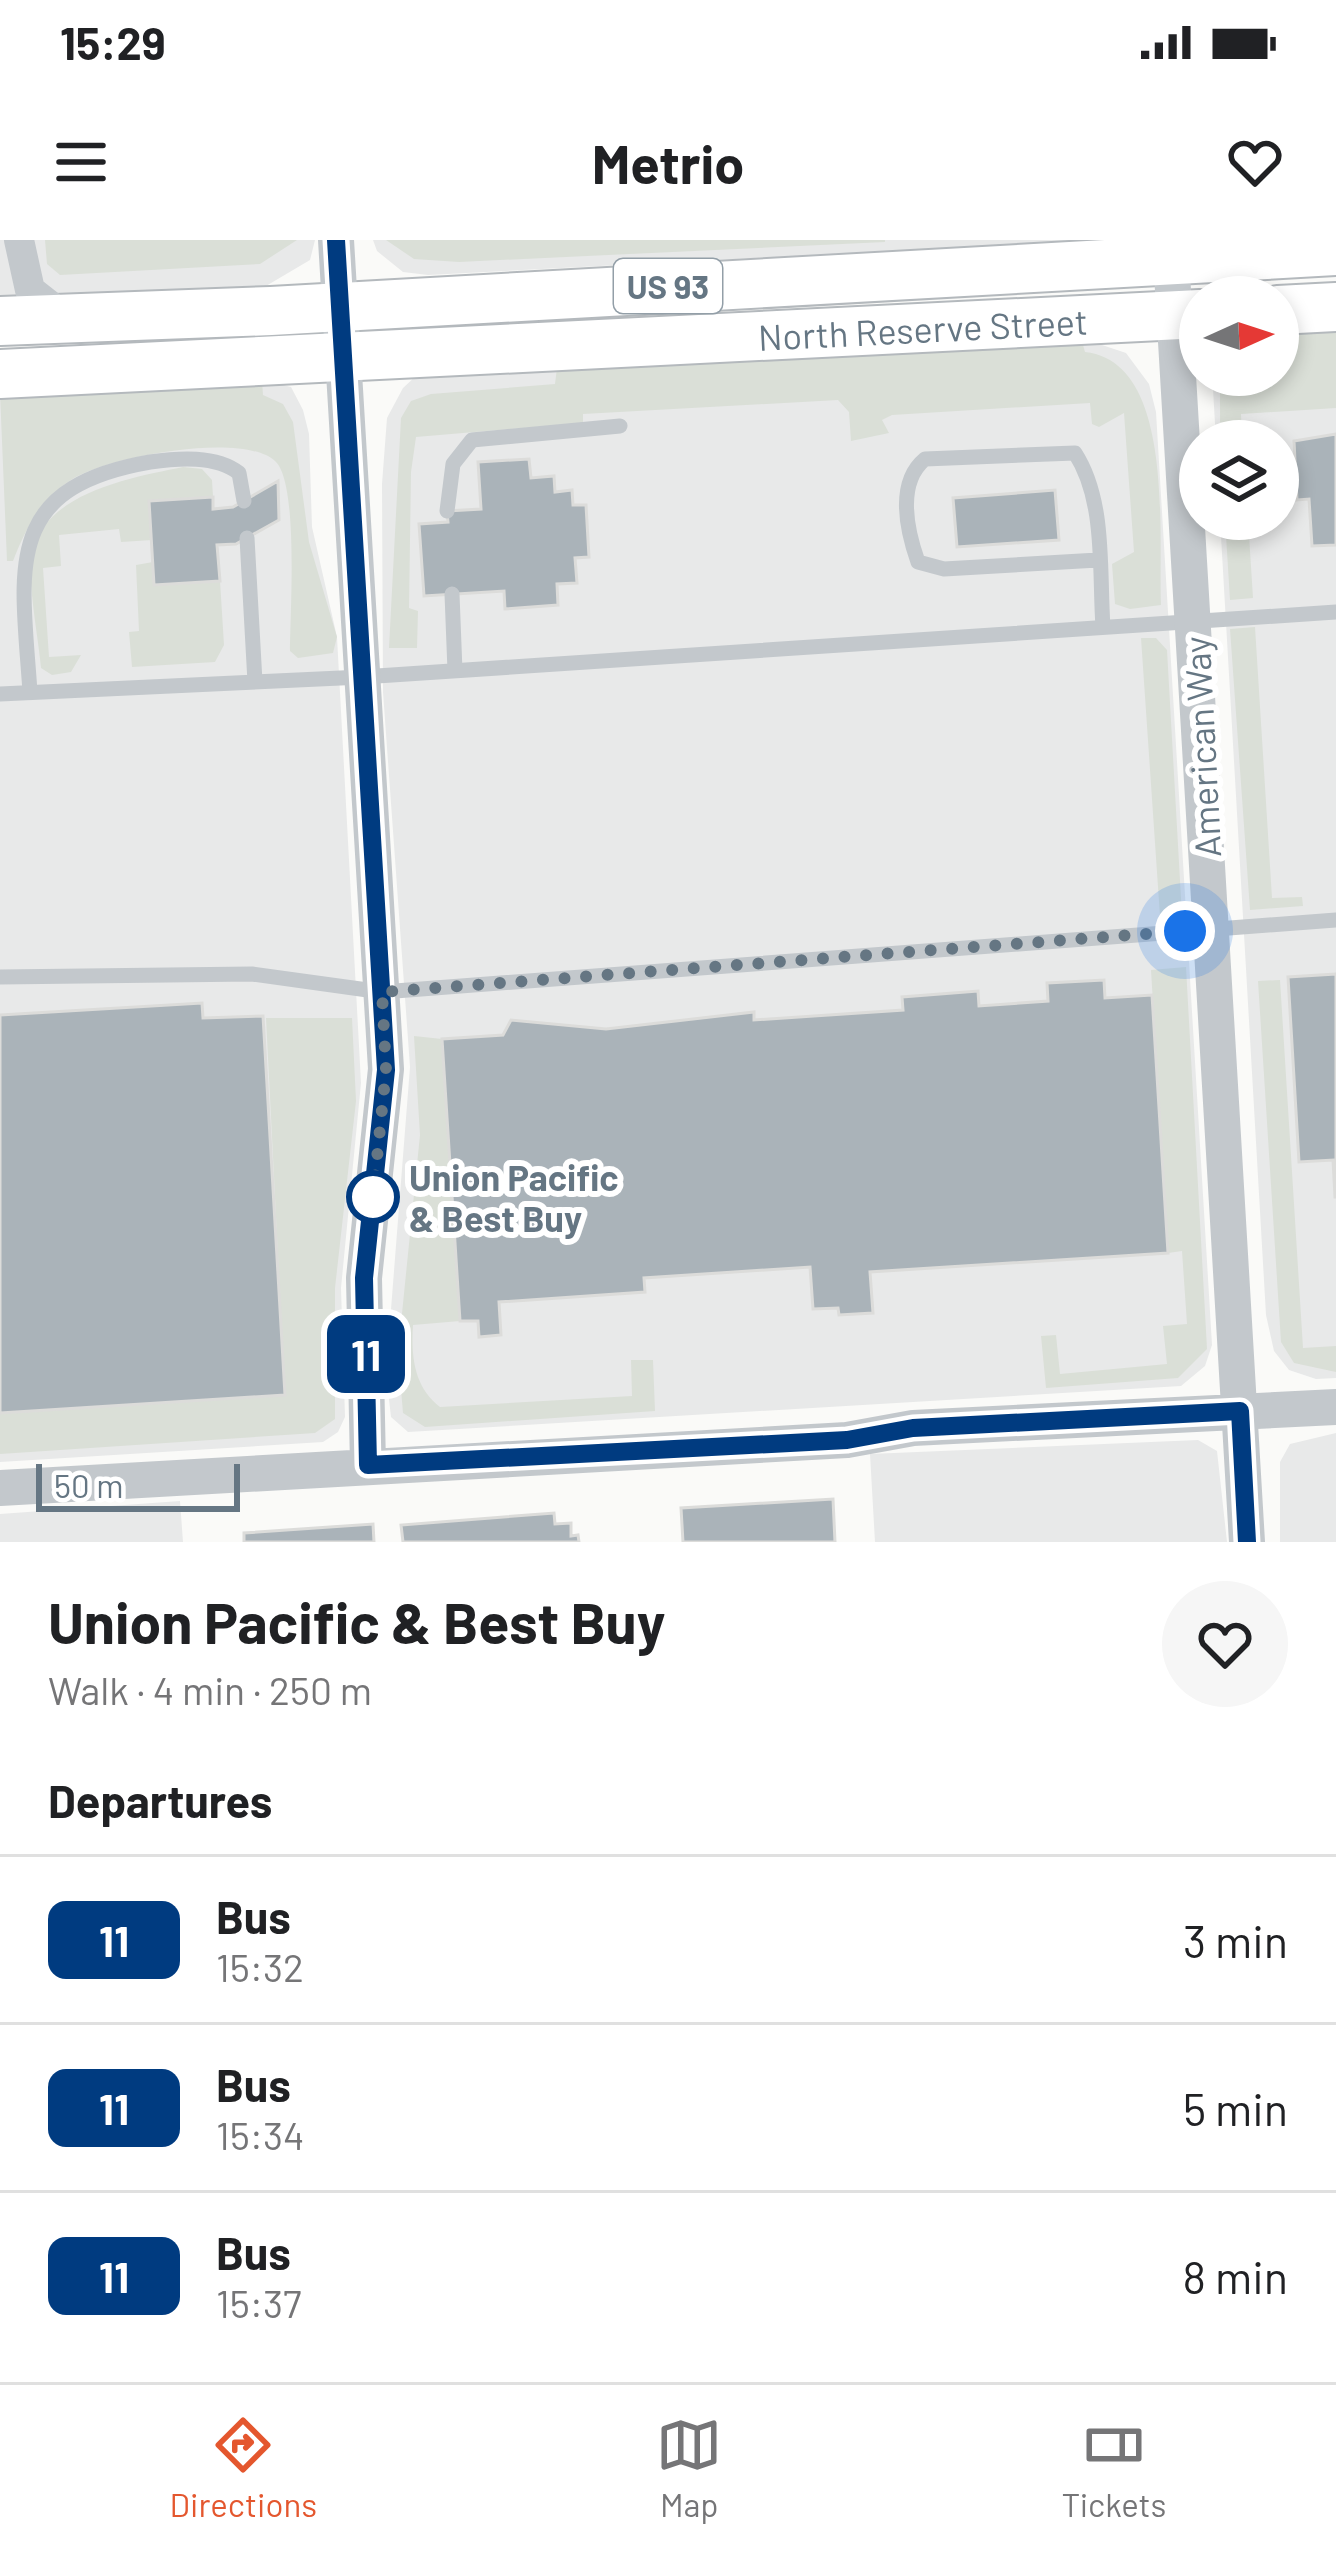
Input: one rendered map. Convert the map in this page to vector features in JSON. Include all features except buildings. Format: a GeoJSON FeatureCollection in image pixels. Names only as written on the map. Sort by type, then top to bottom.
{"type":"FeatureCollection","features":[{"type":"Feature","properties":{"kind":"highway","name":"North Reserve Street"},"geometry":{"type":"LineString","coordinates":[[0,321],[339,306],[1171,249],[1336,250]]}},
{"type":"Feature","properties":{"kind":"highway"},"geometry":{"type":"LineString","coordinates":[[1299,309],[1336,307]]}},
{"type":"Feature","properties":{"kind":"highway","name":"North Reserve Street"},"geometry":{"type":"LineString","coordinates":[[0,374],[1179,314]]}},
{"type":"Feature","properties":{"kind":"street"},"geometry":{"type":"LineString","coordinates":[[19,240],[30,290],[67,319]]}},
{"type":"Feature","properties":{"kind":"street"},"geometry":{"type":"LineString","coordinates":[[336,240],[386,1070],[364,1278],[368,1465]]}},
{"type":"Feature","properties":{"kind":"street","name":"American Way"},"geometry":{"type":"LineString","coordinates":[[1171,249],[1179,280]]}},
{"type":"Feature","properties":{"kind":"street","name":"American Way"},"geometry":{"type":"LineString","coordinates":[[1190,396],[1210,929],[1247,1542]]}},
{"type":"Feature","properties":{"kind":"street"},"geometry":{"type":"LineString","coordinates":[[0,1488],[847,1440],[913,1428],[1336,1407]]}},
{"type":"Feature","properties":{"kind":"lane"},"geometry":{"type":"LineString","coordinates":[[447,511],[452,464],[472,440],[620,426]]}},
{"type":"Feature","properties":{"kind":"lane"},"geometry":{"type":"LineString","coordinates":[[1098,560],[944,569],[918,562],[909,536],[907,496],[914,469],[925,459],[1075,453],[1092,479],[1103,627]]}},
{"type":"Feature","properties":{"kind":"lane"},"geometry":{"type":"LineString","coordinates":[[30,692],[22,552],[51,503],[116,468],[159,460],[227,464],[239,473],[244,501]]}},
{"type":"Feature","properties":{"kind":"lane"},"geometry":{"type":"LineString","coordinates":[[247,538],[255,682]]}},
{"type":"Feature","properties":{"kind":"lane"},"geometry":{"type":"LineString","coordinates":[[452,594],[455,671]]}},
{"type":"Feature","properties":{"kind":"lane"},"geometry":{"type":"LineString","coordinates":[[0,694],[362,677],[1336,612]]}},
{"type":"Feature","properties":{"kind":"lane"},"geometry":{"type":"LineString","coordinates":[[0,977],[252,974],[382,992],[1336,920]]}},
{"type":"Feature","properties":{"kind":"shaded area"},"geometry":{"type":"Polygon","coordinates":[[[0,240],[315,240],[310,260],[266,286],[0,300],[0,240]]]}},
{"type":"Feature","properties":{"kind":"shaded area"},"geometry":{"type":"Polygon","coordinates":[[[45,240],[297,240],[260,264],[60,275],[47,264],[45,240]]]}},
{"type":"Feature","properties":{"kind":"shaded area"},"geometry":{"type":"Polygon","coordinates":[[[373,240],[1102,240],[428,275],[403,272],[377,251],[373,240]]]}},
{"type":"Feature","properties":{"kind":"shaded area"},"geometry":{"type":"Polygon","coordinates":[[[386,240],[885,242],[459,262],[414,259],[386,240]]]}},
{"type":"Feature","properties":{"kind":"shaded area"},"geometry":{"type":"Polygon","coordinates":[[[1336,328],[1336,1378],[1316,1379],[1289,1370],[1274,1351],[1266,1315],[1221,540],[1299,540],[1299,420],[1215,420],[1213,396],[1299,396],[1299,331],[1336,328]]]}},
{"type":"Feature","properties":{"kind":"shaded area"},"geometry":{"type":"Polygon","coordinates":[[[1336,328],[1336,408],[1241,414],[1241,420],[1220,420],[1220,396],[1299,396],[1299,332],[1336,328]]]}},
{"type":"Feature","properties":{"kind":"shaded area"},"geometry":{"type":"Polygon","coordinates":[[[1099,344],[1126,353],[1149,384],[1156,412],[1212,1345],[1205,1366],[1181,1386],[408,1432],[391,1417],[386,1373],[410,1067],[383,692],[382,484],[387,418],[403,388],[417,375],[1099,344]]]}},
{"type":"Feature","properties":{"kind":"shaded area"},"geometry":{"type":"Polygon","coordinates":[[[1083,345],[1085,352],[1114,363],[1135,386],[1148,418],[1160,497],[1161,605],[1130,609],[1115,604],[1112,564],[1134,552],[1124,413],[1099,427],[1092,424],[1090,403],[892,415],[882,420],[889,433],[851,441],[849,412],[838,400],[583,414],[583,423],[416,437],[409,608],[418,611],[417,648],[389,648],[401,418],[411,401],[431,394],[555,384],[557,368],[1083,345]]]}},
{"type":"Feature","properties":{"kind":"shaded area"},"geometry":{"type":"Polygon","coordinates":[[[262,381],[263,395],[283,404],[293,422],[309,542],[337,637],[333,653],[298,658],[290,651],[292,550],[287,494],[275,461],[258,452],[234,448],[173,451],[88,471],[42,506],[13,561],[7,561],[0,393],[262,381]]]}},
{"type":"Feature","properties":{"kind":"shaded area"},"geometry":{"type":"Polygon","coordinates":[[[267,381],[291,387],[303,410],[309,434],[312,527],[337,637],[361,1083],[341,1288],[345,1417],[338,1432],[323,1442],[0,1462],[0,393],[267,381]]]}},
{"type":"Feature","properties":{"kind":"shaded area"},"geometry":{"type":"Polygon","coordinates":[[[183,467],[202,469],[212,480],[213,497],[152,540],[121,542],[119,529],[59,535],[61,566],[43,568],[49,657],[81,655],[71,672],[52,675],[41,668],[31,559],[42,529],[75,500],[96,490],[183,467]]]}},
{"type":"Feature","properties":{"kind":"shaded area"},"geometry":{"type":"Polygon","coordinates":[[[1226,540],[1249,540],[1253,598],[1230,600],[1226,540]]]}},
{"type":"Feature","properties":{"kind":"shaded area"},"geometry":{"type":"Polygon","coordinates":[[[153,562],[155,585],[220,581],[224,645],[215,662],[132,667],[129,632],[139,631],[136,565],[153,562]]]}},
{"type":"Feature","properties":{"kind":"shaded area"},"geometry":{"type":"Polygon","coordinates":[[[1255,627],[1272,898],[1302,897],[1303,906],[1250,910],[1230,629],[1255,627]]]}},
{"type":"Feature","properties":{"kind":"shaded area"},"geometry":{"type":"Polygon","coordinates":[[[1141,638],[1156,638],[1167,650],[1182,916],[1160,916],[1141,638]]]}},
{"type":"Feature","properties":{"kind":"shaded area"},"geometry":{"type":"Polygon","coordinates":[[[1186,967],[1207,1349],[1178,1378],[1046,1388],[1041,1336],[1056,1335],[1060,1374],[1167,1364],[1163,1326],[1187,1324],[1182,1251],[1168,1253],[1151,970],[1186,967]]]}},
{"type":"Feature","properties":{"kind":"shaded area"},"geometry":{"type":"Polygon","coordinates":[[[1280,980],[1303,1348],[1336,1346],[1336,1372],[1294,1363],[1281,1342],[1258,981],[1280,980]]]}},
{"type":"Feature","properties":{"kind":"shaded area"},"geometry":{"type":"Polygon","coordinates":[[[266,1018],[352,1018],[356,1101],[335,1288],[335,1419],[315,1433],[0,1454],[0,1413],[285,1395],[266,1018]]]}},
{"type":"Feature","properties":{"kind":"shaded area"},"geometry":{"type":"Polygon","coordinates":[[[414,1036],[442,1039],[460,1321],[413,1325],[414,1360],[425,1390],[440,1407],[632,1396],[631,1360],[653,1360],[655,1411],[425,1427],[403,1413],[398,1353],[420,1135],[414,1036]]]}},
{"type":"Feature","properties":{"kind":"shaded area"},"geometry":{"type":"Polygon","coordinates":[[[1336,1433],[1336,1542],[1280,1542],[1280,1462],[1290,1444],[1336,1433]]]}},
{"type":"Feature","properties":{"kind":"shaded area"},"geometry":{"type":"Polygon","coordinates":[[[1198,1440],[1217,1451],[1227,1542],[875,1542],[870,1454],[1198,1440]]]}},
{"type":"Feature","properties":{"kind":"shaded area"},"geometry":{"type":"Polygon","coordinates":[[[180,1501],[183,1542],[0,1542],[0,1514],[180,1501]]]}},
{"type":"Feature","properties":{"kind":"bus line","name":"11"},"geometry":{"type":"LineString","coordinates":[[336,240],[386,1070],[364,1278],[368,1465],[847,1440],[913,1428],[1240,1411],[1247,1542]]}},
{"type":"Feature","properties":{"kind":"place","name":"Union Pacific & Best Buy"},"geometry":{"type":"Point","coordinates":[373,1197]}},
{"type":"Feature","properties":{"kind":"route"},"geometry":{"type":"LineString","coordinates":[[373,1197],[386,1070],[382,992],[1185,931]]}}]}
